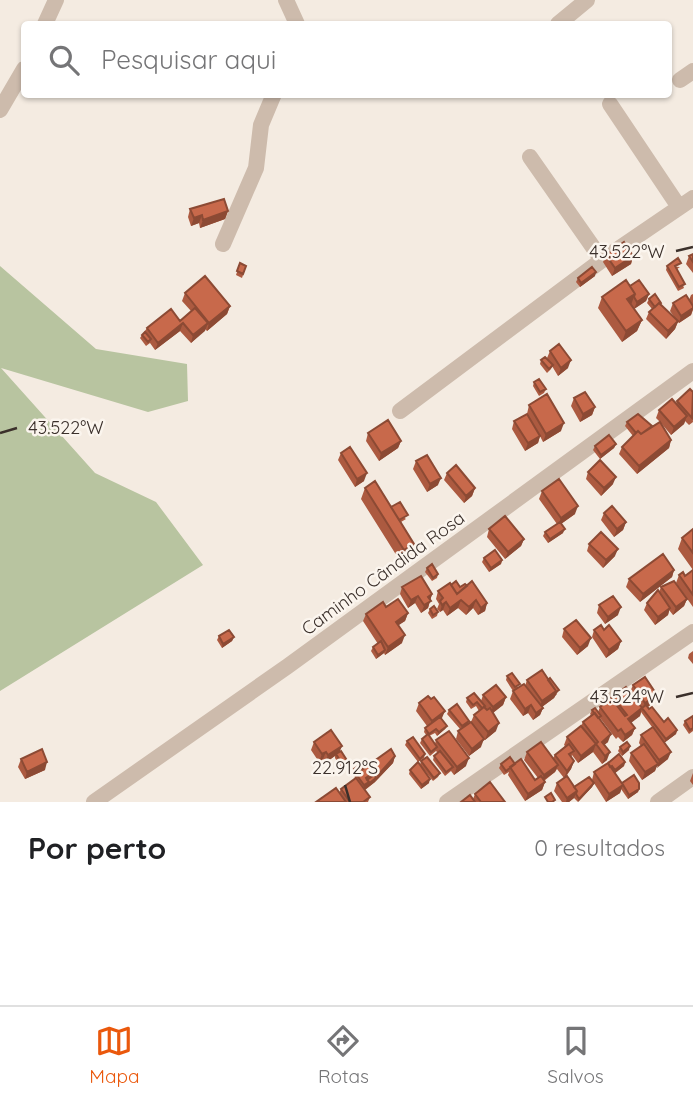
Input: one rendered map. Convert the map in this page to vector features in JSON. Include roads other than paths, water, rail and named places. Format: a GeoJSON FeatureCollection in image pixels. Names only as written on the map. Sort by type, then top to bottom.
{"type":"FeatureCollection","features":[{"type":"Feature","properties":{"kind":"street"},"geometry":{"type":"LineString","coordinates":[[46,21],[56,0]]}},
{"type":"Feature","properties":{"kind":"street"},"geometry":{"type":"LineString","coordinates":[[286,0],[296,21]]}},
{"type":"Feature","properties":{"kind":"street"},"geometry":{"type":"LineString","coordinates":[[562,21],[587,0]]}},
{"type":"Feature","properties":{"kind":"street"},"geometry":{"type":"LineString","coordinates":[[0,110],[21,74]]}},
{"type":"Feature","properties":{"kind":"street"},"geometry":{"type":"LineString","coordinates":[[223,244],[256,168],[261,125],[272,98]]}},
{"type":"Feature","properties":{"kind":"street"},"geometry":{"type":"LineString","coordinates":[[401,411],[602,260],[686,202],[610,104]]}},
{"type":"Feature","properties":{"kind":"street"},"geometry":{"type":"LineString","coordinates":[[530,157],[602,260]]}},
{"type":"Feature","properties":{"kind":"street","name":"Caminho Cândida Rosa"},"geometry":{"type":"LineString","coordinates":[[94,802],[288,666],[693,371]]}},
{"type":"Feature","properties":{"kind":"street"},"geometry":{"type":"LineString","coordinates":[[447,802],[693,632]]}},
{"type":"Feature","properties":{"kind":"street"},"geometry":{"type":"LineString","coordinates":[[658,802],[693,777]]}}]}
